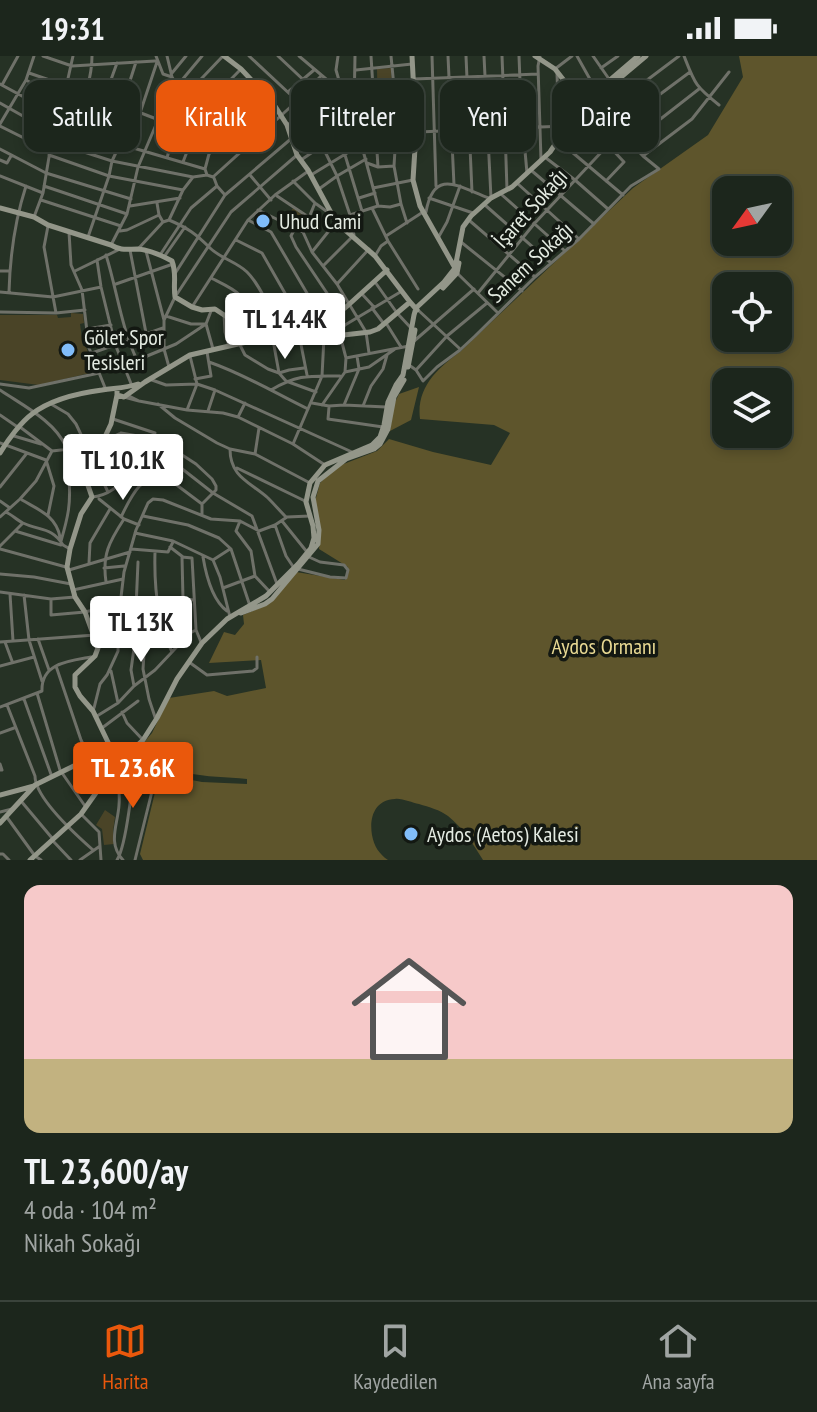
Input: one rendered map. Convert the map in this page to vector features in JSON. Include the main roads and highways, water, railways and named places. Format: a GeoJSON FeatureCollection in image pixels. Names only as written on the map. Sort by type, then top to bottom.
{"type":"FeatureCollection","features":[{"type":"Feature","properties":{"kind":"main road"},"geometry":{"type":"LineString","coordinates":[[223,56],[241,69],[280,114],[299,157],[336,222],[369,249],[417,309]]}},
{"type":"Feature","properties":{"kind":"main road"},"geometry":{"type":"LineString","coordinates":[[412,56],[416,132],[413,180],[424,214],[456,270]]}},
{"type":"Feature","properties":{"kind":"main road"},"geometry":{"type":"LineString","coordinates":[[608,80],[643,56]]}},
{"type":"Feature","properties":{"kind":"main road"},"geometry":{"type":"LineString","coordinates":[[614,80],[643,56]]}},
{"type":"Feature","properties":{"kind":"main road"},"geometry":{"type":"LineString","coordinates":[[538,57],[563,80]]}},
{"type":"Feature","properties":{"kind":"main road"},"geometry":{"type":"LineString","coordinates":[[544,159],[552,148]]}},
{"type":"Feature","properties":{"kind":"main road"},"geometry":{"type":"LineString","coordinates":[[456,270],[463,227],[473,213],[518,184],[552,150]]}},
{"type":"Feature","properties":{"kind":"main road"},"geometry":{"type":"LineString","coordinates":[[504,193],[530,172]]}},
{"type":"Feature","properties":{"kind":"main road"},"geometry":{"type":"LineString","coordinates":[[308,554],[314,538],[306,502],[310,483],[325,465],[372,445],[380,437],[396,385],[403,375],[417,309],[456,270],[464,228],[492,199]]}},
{"type":"Feature","properties":{"kind":"main road"},"geometry":{"type":"LineString","coordinates":[[0,208],[34,217],[118,250],[138,249],[162,256],[172,261],[176,272],[173,286],[175,297],[192,307],[212,309],[233,321],[296,322],[321,317],[350,304],[387,270]]}},
{"type":"Feature","properties":{"kind":"main road"},"geometry":{"type":"LineString","coordinates":[[121,758],[95,714],[80,696],[74,678],[95,656],[98,648],[73,590],[68,568],[70,549],[81,514],[95,497],[84,474],[88,448],[103,441],[123,393],[190,355],[251,341],[300,340],[366,332],[378,329],[410,302]]}},
{"type":"Feature","properties":{"kind":"main road"},"geometry":{"type":"LineString","coordinates":[[35,859],[81,814],[121,758],[143,740],[202,643],[231,615],[272,599],[318,544],[320,538],[313,497],[316,484],[338,464],[380,444],[388,429],[388,407],[406,377],[417,309]]}},
{"type":"Feature","properties":{"kind":"main road"},"geometry":{"type":"LineString","coordinates":[[0,453],[2,444],[14,436],[34,413],[50,404],[106,390],[123,393],[147,380]]}},
{"type":"Feature","properties":{"kind":"main road"},"geometry":{"type":"LineString","coordinates":[[251,608],[296,569]]}},
{"type":"Feature","properties":{"kind":"main road"},"geometry":{"type":"LineString","coordinates":[[0,795],[35,785],[90,758],[121,758],[143,740]]}},
{"type":"Feature","properties":{"kind":"main road"},"geometry":{"type":"LineString","coordinates":[[0,823],[35,785]]}},
{"type":"Feature","properties":{"kind":"place","name":"Uhud Cami"},"geometry":{"type":"Point","coordinates":[263,221]}},
{"type":"Feature","properties":{"kind":"place","name":"Gölet Spor Tesisleri"},"geometry":{"type":"Point","coordinates":[68,350]}},
{"type":"Feature","properties":{"kind":"place","name":"Aydos (Aetos) Kalesi"},"geometry":{"type":"Point","coordinates":[411,834]}},
{"type":"Feature","properties":{"kind":"park label","name":"Aydos Ormanı"},"geometry":{"type":"Point","coordinates":[604,646]}}]}
